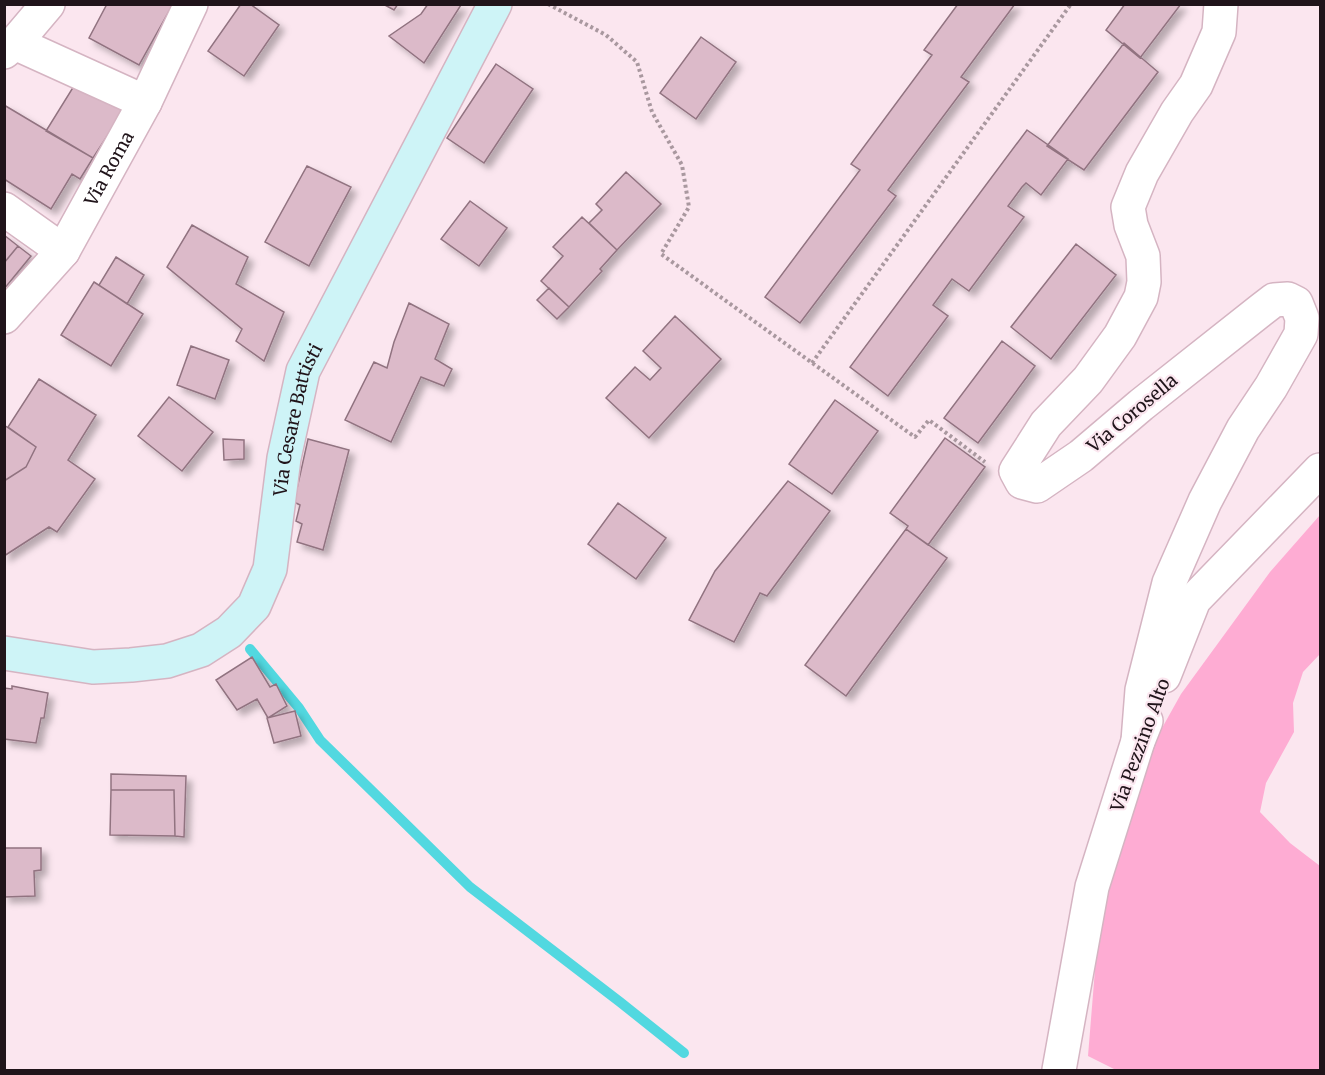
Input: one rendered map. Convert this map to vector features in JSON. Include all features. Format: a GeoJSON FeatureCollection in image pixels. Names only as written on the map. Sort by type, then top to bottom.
{"type":"FeatureCollection","features":[{"type":"Feature","properties":{"kind":"main road","name":"Via Cesare Battisti"},"geometry":{"type":"LineString","coordinates":[[4,653],[93,667],[166,661],[201,650],[229,632],[254,606],[270,569],[284,458],[303,371],[495,4]]}},
{"type":"Feature","properties":{"kind":"street"},"geometry":{"type":"LineString","coordinates":[[48,4],[10,48],[145,102]]}},
{"type":"Feature","properties":{"kind":"street","name":"Via Roma"},"geometry":{"type":"LineString","coordinates":[[4,317],[63,251],[145,102],[191,4]]}},
{"type":"Feature","properties":{"kind":"street","name":"Via Corosella"},"geometry":{"type":"LineString","coordinates":[[1138,741],[1143,690],[1169,583],[1221,470],[1243,429],[1271,387],[1301,334],[1302,318],[1296,303],[1288,298],[1274,300],[1149,398],[1081,456],[1037,486],[1022,482],[1016,471],[1047,424],[1088,380],[1120,336],[1141,297],[1144,282],[1143,255],[1131,225],[1128,207],[1142,173],[1177,111],[1196,85],[1219,32],[1221,4]]}},
{"type":"Feature","properties":{"kind":"street"},"geometry":{"type":"LineString","coordinates":[[4,209],[63,251]]}},
{"type":"Feature","properties":{"kind":"street","name":"Via Pezzino Alto"},"geometry":{"type":"LineString","coordinates":[[1059,1071],[1092,887],[1138,741],[1194,600],[1320,470]]}},
{"type":"Feature","properties":{"kind":"path"},"geometry":{"type":"LineString","coordinates":[[548,4],[606,35],[637,62],[652,112],[682,165],[689,207],[662,254],[915,437],[929,420],[991,466]]}},
{"type":"Feature","properties":{"kind":"path"},"geometry":{"type":"LineString","coordinates":[[812,363],[1071,4]]}},
{"type":"Feature","properties":{"kind":"shaded area"},"geometry":{"type":"Polygon","coordinates":[[[1320,515],[1320,654],[1303,672],[1293,703],[1294,732],[1266,783],[1260,812],[1290,843],[1320,866],[1320,1070],[1116,1070],[1088,1056],[1100,908],[1133,780],[1181,694],[1270,572],[1320,515]]]}},
{"type":"Feature","properties":{"kind":"building"},"geometry":{"type":"Polygon","coordinates":[[[107,4],[173,4],[139,65],[89,38],[107,4]]]}},
{"type":"Feature","properties":{"kind":"building"},"geometry":{"type":"Polygon","coordinates":[[[241,4],[250,4],[279,25],[244,76],[208,51],[241,4]]]}},
{"type":"Feature","properties":{"kind":"building"},"geometry":{"type":"Polygon","coordinates":[[[383,4],[398,4],[394,10],[383,4]]]}},
{"type":"Feature","properties":{"kind":"building"},"geometry":{"type":"Polygon","coordinates":[[[428,4],[461,5],[424,63],[389,36],[421,14],[428,4]]]}},
{"type":"Feature","properties":{"kind":"building"},"geometry":{"type":"Polygon","coordinates":[[[958,4],[1015,4],[961,77],[969,82],[888,190],[896,196],[800,323],[765,297],[860,170],[851,164],[932,55],[924,50],[958,4]]]}},
{"type":"Feature","properties":{"kind":"building"},"geometry":{"type":"Polygon","coordinates":[[[1125,4],[1181,4],[1140,58],[1106,30],[1125,4]]]}},
{"type":"Feature","properties":{"kind":"building"},"geometry":{"type":"Polygon","coordinates":[[[701,37],[736,62],[696,119],[660,93],[701,37]]]}},
{"type":"Feature","properties":{"kind":"building"},"geometry":{"type":"Polygon","coordinates":[[[1124,43],[1158,72],[1084,170],[1047,146],[1124,43]]]}},
{"type":"Feature","properties":{"kind":"building"},"geometry":{"type":"Polygon","coordinates":[[[496,64],[533,89],[484,163],[447,138],[496,64]]]}},
{"type":"Feature","properties":{"kind":"building"},"geometry":{"type":"Polygon","coordinates":[[[77,81],[124,110],[93,158],[46,131],[77,81]]]}},
{"type":"Feature","properties":{"kind":"building"},"geometry":{"type":"Polygon","coordinates":[[[4,105],[93,158],[80,179],[72,174],[51,209],[4,179],[4,105]]]}},
{"type":"Feature","properties":{"kind":"building"},"geometry":{"type":"Polygon","coordinates":[[[1027,130],[1068,159],[1041,195],[1026,183],[1022,187],[1008,206],[1024,217],[969,291],[952,279],[933,305],[948,316],[888,396],[850,367],[1027,130]]]}},
{"type":"Feature","properties":{"kind":"building"},"geometry":{"type":"Polygon","coordinates":[[[307,166],[351,187],[309,266],[265,242],[307,166]]]}},
{"type":"Feature","properties":{"kind":"building"},"geometry":{"type":"Polygon","coordinates":[[[626,172],[661,204],[617,250],[589,223],[602,210],[596,204],[626,172]]]}},
{"type":"Feature","properties":{"kind":"building"},"geometry":{"type":"Polygon","coordinates":[[[470,201],[507,228],[479,266],[441,239],[470,201]]]}},
{"type":"Feature","properties":{"kind":"building"},"geometry":{"type":"Polygon","coordinates":[[[582,217],[617,250],[600,269],[602,271],[569,307],[541,281],[563,256],[553,247],[582,217]]]}},
{"type":"Feature","properties":{"kind":"building"},"geometry":{"type":"Polygon","coordinates":[[[192,225],[248,257],[236,284],[284,312],[264,361],[236,341],[242,329],[167,267],[192,225]]]}},
{"type":"Feature","properties":{"kind":"building"},"geometry":{"type":"Polygon","coordinates":[[[4,235],[18,246],[4,263],[4,235]]]}},
{"type":"Feature","properties":{"kind":"building"},"geometry":{"type":"Polygon","coordinates":[[[1076,244],[1116,275],[1051,359],[1011,327],[1076,244]]]}},
{"type":"Feature","properties":{"kind":"building"},"geometry":{"type":"Polygon","coordinates":[[[18,246],[31,256],[4,289],[4,263],[18,246]]]}},
{"type":"Feature","properties":{"kind":"building"},"geometry":{"type":"Polygon","coordinates":[[[116,257],[144,275],[127,304],[99,285],[116,257]]]}},
{"type":"Feature","properties":{"kind":"building"},"geometry":{"type":"Polygon","coordinates":[[[94,282],[143,314],[111,366],[61,335],[94,282]]]}},
{"type":"Feature","properties":{"kind":"building"},"geometry":{"type":"Polygon","coordinates":[[[549,288],[569,307],[557,319],[537,300],[549,288]]]}},
{"type":"Feature","properties":{"kind":"building"},"geometry":{"type":"Polygon","coordinates":[[[409,303],[449,324],[435,359],[452,369],[444,386],[421,377],[391,442],[345,420],[374,362],[387,368],[409,303]]]}},
{"type":"Feature","properties":{"kind":"building"},"geometry":{"type":"Polygon","coordinates":[[[675,316],[721,359],[649,438],[606,398],[635,367],[650,380],[661,368],[643,351],[675,316]]]}},
{"type":"Feature","properties":{"kind":"building"},"geometry":{"type":"Polygon","coordinates":[[[1002,341],[1035,366],[978,443],[944,418],[1002,341]]]}},
{"type":"Feature","properties":{"kind":"building"},"geometry":{"type":"Polygon","coordinates":[[[191,346],[229,360],[215,399],[177,385],[191,346]]]}},
{"type":"Feature","properties":{"kind":"building"},"geometry":{"type":"Polygon","coordinates":[[[39,379],[96,415],[68,460],[95,479],[57,532],[49,527],[4,556],[4,481],[26,467],[36,447],[8,427],[39,379]]]}},
{"type":"Feature","properties":{"kind":"building"},"geometry":{"type":"Polygon","coordinates":[[[169,397],[213,432],[182,471],[138,436],[169,397]]]}},
{"type":"Feature","properties":{"kind":"building"},"geometry":{"type":"Polygon","coordinates":[[[835,400],[878,431],[832,494],[789,464],[835,400]]]}},
{"type":"Feature","properties":{"kind":"building"},"geometry":{"type":"Polygon","coordinates":[[[4,425],[36,447],[26,467],[4,481],[4,425]]]}},
{"type":"Feature","properties":{"kind":"building"},"geometry":{"type":"Polygon","coordinates":[[[945,438],[985,467],[928,545],[906,529],[908,526],[890,513],[945,438]]]}},
{"type":"Feature","properties":{"kind":"building"},"geometry":{"type":"Polygon","coordinates":[[[223,439],[244,440],[244,459],[224,460],[223,439]]]}},
{"type":"Feature","properties":{"kind":"building"},"geometry":{"type":"Polygon","coordinates":[[[308,439],[349,450],[323,550],[297,542],[302,524],[296,521],[300,505],[294,502],[308,439]]]}},
{"type":"Feature","properties":{"kind":"building"},"geometry":{"type":"Polygon","coordinates":[[[788,481],[830,511],[767,596],[760,593],[734,642],[689,620],[715,571],[788,481]]]}},
{"type":"Feature","properties":{"kind":"building"},"geometry":{"type":"Polygon","coordinates":[[[618,503],[666,538],[636,579],[588,544],[618,503]]]}},
{"type":"Feature","properties":{"kind":"building"},"geometry":{"type":"Polygon","coordinates":[[[906,529],[947,558],[846,696],[805,665],[906,529]]]}},
{"type":"Feature","properties":{"kind":"building"},"geometry":{"type":"Polygon","coordinates":[[[252,657],[270,687],[276,684],[287,706],[268,718],[257,699],[237,710],[216,680],[252,657]]]}},
{"type":"Feature","properties":{"kind":"building"},"geometry":{"type":"Polygon","coordinates":[[[12,686],[48,693],[44,718],[41,718],[36,743],[4,739],[4,688],[12,689],[12,686]]]}},
{"type":"Feature","properties":{"kind":"building"},"geometry":{"type":"Polygon","coordinates":[[[295,711],[301,736],[274,743],[267,718],[295,711]]]}},
{"type":"Feature","properties":{"kind":"building"},"geometry":{"type":"Polygon","coordinates":[[[111,774],[186,776],[184,837],[175,836],[174,790],[111,790],[111,774]]]}},
{"type":"Feature","properties":{"kind":"building"},"geometry":{"type":"Polygon","coordinates":[[[111,790],[174,790],[175,836],[110,835],[111,790]]]}},
{"type":"Feature","properties":{"kind":"building"},"geometry":{"type":"Polygon","coordinates":[[[4,848],[41,848],[41,870],[34,871],[35,896],[4,897],[4,848]]]}},
{"type":"Feature","properties":{"kind":"waterway"},"geometry":{"type":"LineString","coordinates":[[250,649],[299,708],[320,740],[470,887],[684,1053]]}}]}
